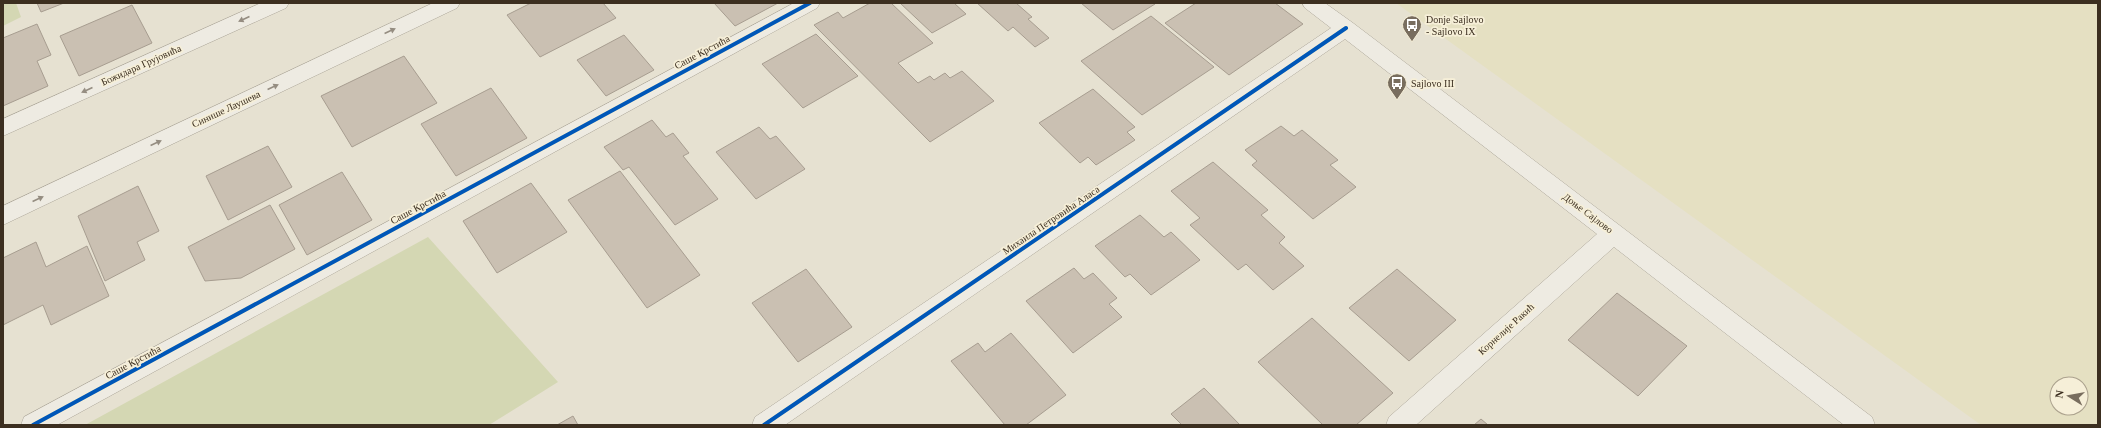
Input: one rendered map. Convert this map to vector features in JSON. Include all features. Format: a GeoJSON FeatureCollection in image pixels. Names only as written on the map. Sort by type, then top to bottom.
{"type":"FeatureCollection","features":[{"type":"Feature","properties":{"kind":"street","name":"Божидара Грујовића"},"geometry":{"type":"LineString","coordinates":[[3,128],[279,3]]}},
{"type":"Feature","properties":{"kind":"street","name":"Синише Лаушева"},"geometry":{"type":"LineString","coordinates":[[3,216],[450,3]]}},
{"type":"Feature","properties":{"kind":"street","name":"Саше Крстића"},"geometry":{"type":"LineString","coordinates":[[33,425],[810,3]]}},
{"type":"Feature","properties":{"kind":"street","name":"Доње Сајлово"},"geometry":{"type":"LineString","coordinates":[[1312,3],[1864,425]]}},
{"type":"Feature","properties":{"kind":"street","name":"Михаила Петровића Аласа"},"geometry":{"type":"LineString","coordinates":[[764,425],[1346,28]]}},
{"type":"Feature","properties":{"kind":"street","name":"Корнелије Ракић"},"geometry":{"type":"LineString","coordinates":[[1398,425],[1614,233]]}},
{"type":"Feature","properties":{"kind":"shaded area"},"geometry":{"type":"Polygon","coordinates":[[[1396,3],[2098,3],[2098,425],[1981,425],[1396,3]]]}},
{"type":"Feature","properties":{"kind":"green space"},"geometry":{"type":"Polygon","coordinates":[[[3,3],[16,3],[21,17],[3,26],[3,3]]]}},
{"type":"Feature","properties":{"kind":"green space"},"geometry":{"type":"Polygon","coordinates":[[[428,237],[558,382],[489,425],[85,425],[428,237]]]}},
{"type":"Feature","properties":{"kind":"building"},"geometry":{"type":"Polygon","coordinates":[[[37,3],[64,3],[41,12],[37,3]]]}},
{"type":"Feature","properties":{"kind":"building"},"geometry":{"type":"Polygon","coordinates":[[[531,3],[603,3],[616,18],[540,57],[507,15],[531,3]]]}},
{"type":"Feature","properties":{"kind":"building"},"geometry":{"type":"Polygon","coordinates":[[[714,3],[778,3],[735,26],[714,3]]]}},
{"type":"Feature","properties":{"kind":"building"},"geometry":{"type":"Polygon","coordinates":[[[870,3],[891,3],[933,43],[898,63],[918,83],[930,76],[934,80],[945,73],[950,78],[962,71],[994,101],[930,142],[814,25],[838,12],[843,18],[870,3]]]}},
{"type":"Feature","properties":{"kind":"building"},"geometry":{"type":"Polygon","coordinates":[[[900,3],[954,3],[966,14],[932,33],[900,3]]]}},
{"type":"Feature","properties":{"kind":"building"},"geometry":{"type":"Polygon","coordinates":[[[977,3],[1016,3],[1032,17],[1028,19],[1049,38],[1035,47],[1013,27],[1008,31],[977,3]]]}},
{"type":"Feature","properties":{"kind":"building"},"geometry":{"type":"Polygon","coordinates":[[[1081,3],[1154,3],[1155,4],[1113,30],[1081,3]]]}},
{"type":"Feature","properties":{"kind":"building"},"geometry":{"type":"Polygon","coordinates":[[[1196,3],[1275,3],[1303,24],[1229,75],[1165,23],[1196,3]]]}},
{"type":"Feature","properties":{"kind":"building"},"geometry":{"type":"Polygon","coordinates":[[[132,5],[152,43],[79,76],[60,36],[132,5]]]}},
{"type":"Feature","properties":{"kind":"building"},"geometry":{"type":"Polygon","coordinates":[[[1151,16],[1214,67],[1142,115],[1081,61],[1151,16]]]}},
{"type":"Feature","properties":{"kind":"building"},"geometry":{"type":"Polygon","coordinates":[[[37,24],[51,55],[37,61],[48,86],[3,106],[3,38],[37,24]]]}},
{"type":"Feature","properties":{"kind":"building"},"geometry":{"type":"Polygon","coordinates":[[[816,34],[858,76],[803,108],[762,64],[816,34]]]}},
{"type":"Feature","properties":{"kind":"building"},"geometry":{"type":"Polygon","coordinates":[[[624,35],[654,70],[606,96],[577,60],[624,35]]]}},
{"type":"Feature","properties":{"kind":"building"},"geometry":{"type":"Polygon","coordinates":[[[404,56],[437,103],[352,147],[321,96],[404,56]]]}},
{"type":"Feature","properties":{"kind":"building"},"geometry":{"type":"Polygon","coordinates":[[[491,88],[527,138],[456,176],[421,124],[491,88]]]}},
{"type":"Feature","properties":{"kind":"building"},"geometry":{"type":"Polygon","coordinates":[[[1093,89],[1135,127],[1127,132],[1135,140],[1096,165],[1088,157],[1080,163],[1039,123],[1093,89]]]}},
{"type":"Feature","properties":{"kind":"building"},"geometry":{"type":"Polygon","coordinates":[[[652,120],[666,137],[673,133],[689,153],[683,156],[718,199],[675,225],[629,167],[623,170],[604,147],[652,120]]]}},
{"type":"Feature","properties":{"kind":"building"},"geometry":{"type":"Polygon","coordinates":[[[1281,126],[1294,136],[1302,130],[1338,160],[1330,165],[1356,187],[1313,219],[1252,165],[1257,161],[1245,150],[1281,126]]]}},
{"type":"Feature","properties":{"kind":"building"},"geometry":{"type":"Polygon","coordinates":[[[759,127],[770,139],[776,136],[805,169],[756,199],[716,152],[759,127]]]}},
{"type":"Feature","properties":{"kind":"building"},"geometry":{"type":"Polygon","coordinates":[[[268,146],[292,187],[228,220],[206,176],[268,146]]]}},
{"type":"Feature","properties":{"kind":"building"},"geometry":{"type":"Polygon","coordinates":[[[1213,162],[1268,210],[1261,215],[1285,237],[1279,243],[1304,266],[1273,290],[1246,264],[1238,270],[1190,225],[1200,218],[1171,191],[1213,162]]]}},
{"type":"Feature","properties":{"kind":"building"},"geometry":{"type":"Polygon","coordinates":[[[620,171],[700,275],[647,308],[568,200],[620,171]]]}},
{"type":"Feature","properties":{"kind":"building"},"geometry":{"type":"Polygon","coordinates":[[[342,172],[372,220],[307,255],[279,205],[342,172]]]}},
{"type":"Feature","properties":{"kind":"building"},"geometry":{"type":"Polygon","coordinates":[[[531,183],[567,232],[497,273],[463,221],[531,183]]]}},
{"type":"Feature","properties":{"kind":"building"},"geometry":{"type":"Polygon","coordinates":[[[138,186],[159,231],[137,242],[145,260],[105,281],[78,216],[138,186]]]}},
{"type":"Feature","properties":{"kind":"building"},"geometry":{"type":"Polygon","coordinates":[[[270,205],[295,249],[241,278],[205,281],[188,247],[270,205]]]}},
{"type":"Feature","properties":{"kind":"building"},"geometry":{"type":"Polygon","coordinates":[[[1140,215],[1164,237],[1171,232],[1200,260],[1151,295],[1130,274],[1125,277],[1095,246],[1140,215]]]}},
{"type":"Feature","properties":{"kind":"building"},"geometry":{"type":"Polygon","coordinates":[[[36,242],[46,267],[87,246],[109,296],[51,325],[43,305],[3,325],[3,258],[36,242]]]}},
{"type":"Feature","properties":{"kind":"building"},"geometry":{"type":"Polygon","coordinates":[[[1074,268],[1084,279],[1093,273],[1117,298],[1109,304],[1122,317],[1073,353],[1026,301],[1074,268]]]}},
{"type":"Feature","properties":{"kind":"building"},"geometry":{"type":"Polygon","coordinates":[[[806,269],[852,327],[798,362],[752,303],[806,269]]]}},
{"type":"Feature","properties":{"kind":"building"},"geometry":{"type":"Polygon","coordinates":[[[1397,269],[1456,320],[1409,361],[1349,308],[1397,269]]]}},
{"type":"Feature","properties":{"kind":"building"},"geometry":{"type":"Polygon","coordinates":[[[1617,293],[1687,346],[1638,396],[1568,340],[1617,293]]]}},
{"type":"Feature","properties":{"kind":"building"},"geometry":{"type":"Polygon","coordinates":[[[1312,318],[1393,393],[1356,425],[1323,425],[1258,362],[1312,318]]]}},
{"type":"Feature","properties":{"kind":"building"},"geometry":{"type":"Polygon","coordinates":[[[1011,333],[1066,395],[1026,425],[1005,425],[951,361],[978,343],[985,352],[1011,333]]]}},
{"type":"Feature","properties":{"kind":"building"},"geometry":{"type":"Polygon","coordinates":[[[1204,388],[1240,425],[1182,425],[1171,414],[1204,388]]]}},
{"type":"Feature","properties":{"kind":"building"},"geometry":{"type":"Polygon","coordinates":[[[573,416],[578,425],[557,425],[573,416]]]}},
{"type":"Feature","properties":{"kind":"building"},"geometry":{"type":"Polygon","coordinates":[[[1481,419],[1488,425],[1474,425],[1481,419]]]}},
{"type":"Feature","properties":{"kind":"cycle path"},"geometry":{"type":"LineString","coordinates":[[33,425],[810,3]]}},
{"type":"Feature","properties":{"kind":"cycle path"},"geometry":{"type":"LineString","coordinates":[[764,425],[1346,28]]}},
{"type":"Feature","properties":{"kind":"place","name":"Donje Sajlovo - Sajlovo IX"},"geometry":{"type":"Point","coordinates":[1412,42]}},
{"type":"Feature","properties":{"kind":"place","name":"Sajlovo III"},"geometry":{"type":"Point","coordinates":[1397,100]}}]}
